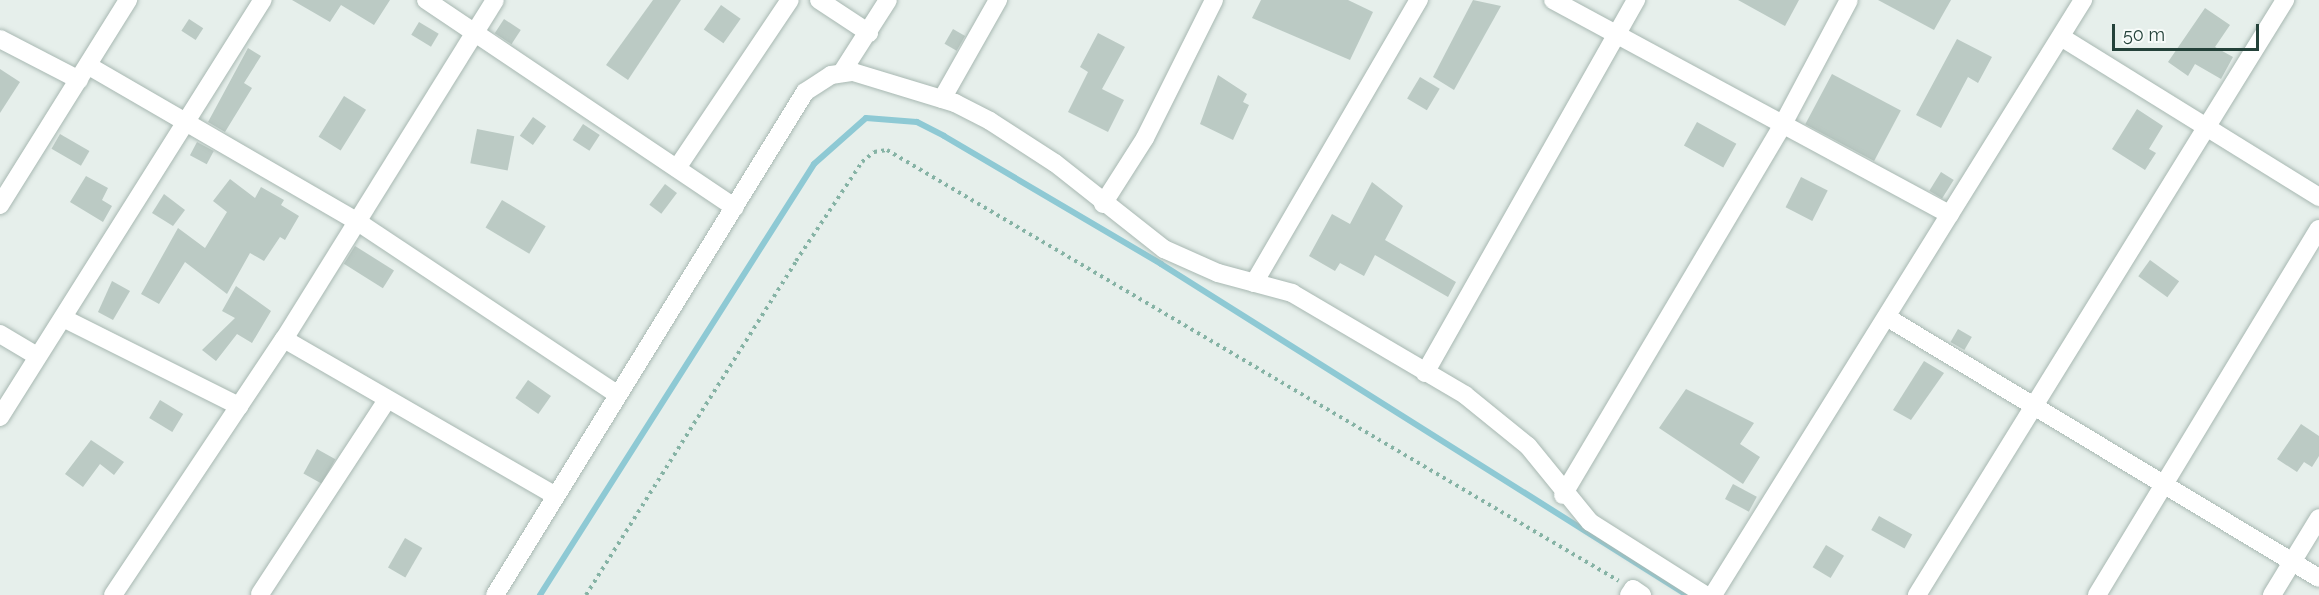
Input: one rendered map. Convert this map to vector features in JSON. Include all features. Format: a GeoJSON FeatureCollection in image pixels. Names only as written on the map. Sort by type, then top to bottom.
{"type":"FeatureCollection","features":[{"type":"Feature","properties":{"kind":"street"},"geometry":{"type":"LineString","coordinates":[[0,205],[128,0]]}},
{"type":"Feature","properties":{"kind":"street"},"geometry":{"type":"LineString","coordinates":[[0,417],[37,356],[65,319],[182,122],[263,0]]}},
{"type":"Feature","properties":{"kind":"street"},"geometry":{"type":"LineString","coordinates":[[426,0],[735,208]]}},
{"type":"Feature","properties":{"kind":"street"},"geometry":{"type":"LineString","coordinates":[[113,595],[284,339],[495,0]]}},
{"type":"Feature","properties":{"kind":"street"},"geometry":{"type":"LineString","coordinates":[[677,168],[790,0]]}},
{"type":"Feature","properties":{"kind":"street"},"geometry":{"type":"LineString","coordinates":[[819,0],[869,33]]}},
{"type":"Feature","properties":{"kind":"street"},"geometry":{"type":"LineString","coordinates":[[495,595],[735,208],[804,92],[842,72],[888,0]]}},
{"type":"Feature","properties":{"kind":"street"},"geometry":{"type":"LineString","coordinates":[[942,99],[998,0]]}},
{"type":"Feature","properties":{"kind":"street"},"geometry":{"type":"LineString","coordinates":[[1103,204],[1145,138],[1214,0]]}},
{"type":"Feature","properties":{"kind":"street"},"geometry":{"type":"LineString","coordinates":[[1254,282],[1419,0]]}},
{"type":"Feature","properties":{"kind":"street"},"geometry":{"type":"LineString","coordinates":[[1553,0],[1950,215]]}},
{"type":"Feature","properties":{"kind":"street"},"geometry":{"type":"LineString","coordinates":[[1425,373],[1636,0]]}},
{"type":"Feature","properties":{"kind":"street"},"geometry":{"type":"LineString","coordinates":[[1563,495],[1783,124],[1849,0]]}},
{"type":"Feature","properties":{"kind":"street"},"geometry":{"type":"LineString","coordinates":[[1713,595],[1888,318],[2083,0]]}},
{"type":"Feature","properties":{"kind":"street"},"geometry":{"type":"LineString","coordinates":[[1917,595],[2037,406],[2285,0]]}},
{"type":"Feature","properties":{"kind":"street"},"geometry":{"type":"LineString","coordinates":[[2061,37],[2319,197]]}},
{"type":"Feature","properties":{"kind":"street"},"geometry":{"type":"LineString","coordinates":[[0,39],[84,73],[182,122],[358,222],[618,395]]}},
{"type":"Feature","properties":{"kind":"street"},"geometry":{"type":"LineString","coordinates":[[842,72],[864,73],[942,99],[1023,140],[1164,249],[1254,282],[1292,293],[1425,373],[1506,426],[1547,467],[1563,495],[1595,526],[1705,595]]}},
{"type":"Feature","properties":{"kind":"street"},"geometry":{"type":"LineString","coordinates":[[2097,595],[2319,229]]}},
{"type":"Feature","properties":{"kind":"street"},"geometry":{"type":"LineString","coordinates":[[1888,318],[2319,578]]}},
{"type":"Feature","properties":{"kind":"street"},"geometry":{"type":"LineString","coordinates":[[65,319],[239,406]]}},
{"type":"Feature","properties":{"kind":"street"},"geometry":{"type":"LineString","coordinates":[[0,334],[37,356]]}},
{"type":"Feature","properties":{"kind":"street"},"geometry":{"type":"LineString","coordinates":[[284,339],[556,496]]}},
{"type":"Feature","properties":{"kind":"street"},"geometry":{"type":"LineString","coordinates":[[260,594],[387,400]]}},
{"type":"Feature","properties":{"kind":"street"},"geometry":{"type":"LineString","coordinates":[[2272,595],[2319,518]]}},
{"type":"Feature","properties":{"kind":"path"},"geometry":{"type":"LineString","coordinates":[[586,595],[862,162],[874,152],[887,150],[1635,593]]}},
{"type":"Feature","properties":{"kind":"building"},"geometry":{"type":"Polygon","coordinates":[[[292,0],[390,0],[374,25],[341,5],[330,22],[292,0]]]}},
{"type":"Feature","properties":{"kind":"building"},"geometry":{"type":"Polygon","coordinates":[[[653,0],[681,0],[628,80],[606,65],[653,0]]]}},
{"type":"Feature","properties":{"kind":"building"},"geometry":{"type":"Polygon","coordinates":[[[1261,0],[1348,0],[1373,12],[1350,60],[1252,18],[1261,0]]]}},
{"type":"Feature","properties":{"kind":"building"},"geometry":{"type":"Polygon","coordinates":[[[1473,0],[1501,6],[1454,90],[1433,77],[1473,0]]]}},
{"type":"Feature","properties":{"kind":"building"},"geometry":{"type":"Polygon","coordinates":[[[1738,0],[1799,0],[1785,26],[1738,0]]]}},
{"type":"Feature","properties":{"kind":"building"},"geometry":{"type":"Polygon","coordinates":[[[1878,0],[1951,0],[1934,30],[1878,0]]]}},
{"type":"Feature","properties":{"kind":"building"},"geometry":{"type":"Polygon","coordinates":[[[721,5],[741,19],[723,43],[704,30],[721,5]]]}},
{"type":"Feature","properties":{"kind":"building"},"geometry":{"type":"Polygon","coordinates":[[[2205,8],[2230,25],[2215,47],[2233,57],[2221,79],[2195,64],[2188,76],[2168,62],[2205,8]]]}},
{"type":"Feature","properties":{"kind":"building"},"geometry":{"type":"Polygon","coordinates":[[[189,19],[203,28],[196,40],[181,31],[189,19]]]}},
{"type":"Feature","properties":{"kind":"building"},"geometry":{"type":"Polygon","coordinates":[[[504,19],[521,30],[512,44],[495,33],[504,19]]]}},
{"type":"Feature","properties":{"kind":"building"},"geometry":{"type":"Polygon","coordinates":[[[419,22],[439,34],[431,47],[411,35],[419,22]]]}},
{"type":"Feature","properties":{"kind":"building"},"geometry":{"type":"Polygon","coordinates":[[[953,29],[965,36],[957,51],[944,44],[953,29]]]}},
{"type":"Feature","properties":{"kind":"building"},"geometry":{"type":"Polygon","coordinates":[[[1098,33],[1125,47],[1102,89],[1124,100],[1108,132],[1068,112],[1088,72],[1080,67],[1098,33]]]}},
{"type":"Feature","properties":{"kind":"building"},"geometry":{"type":"Polygon","coordinates":[[[1957,39],[1992,57],[1978,83],[1968,77],[1941,128],[1916,115],[1957,39]]]}},
{"type":"Feature","properties":{"kind":"building"},"geometry":{"type":"Polygon","coordinates":[[[248,48],[261,56],[244,83],[252,88],[225,132],[208,122],[248,48]]]}},
{"type":"Feature","properties":{"kind":"building"},"geometry":{"type":"Polygon","coordinates":[[[0,69],[20,82],[0,113],[0,69]]]}},
{"type":"Feature","properties":{"kind":"building"},"geometry":{"type":"Polygon","coordinates":[[[1832,74],[1901,111],[1874,161],[1805,124],[1832,74]]]}},
{"type":"Feature","properties":{"kind":"building"},"geometry":{"type":"Polygon","coordinates":[[[1218,75],[1247,94],[1243,102],[1249,105],[1233,140],[1200,124],[1218,75]]]}},
{"type":"Feature","properties":{"kind":"building"},"geometry":{"type":"Polygon","coordinates":[[[1420,77],[1440,89],[1427,110],[1407,98],[1420,77]]]}},
{"type":"Feature","properties":{"kind":"building"},"geometry":{"type":"Polygon","coordinates":[[[344,96],[366,110],[341,150],[319,137],[344,96]]]}},
{"type":"Feature","properties":{"kind":"building"},"geometry":{"type":"Polygon","coordinates":[[[2137,109],[2163,126],[2149,149],[2156,153],[2145,170],[2112,149],[2137,109]]]}},
{"type":"Feature","properties":{"kind":"building"},"geometry":{"type":"Polygon","coordinates":[[[533,117],[546,126],[533,145],[520,136],[533,117]]]}},
{"type":"Feature","properties":{"kind":"building"},"geometry":{"type":"Polygon","coordinates":[[[1697,122],[1736,144],[1723,167],[1684,146],[1697,122]]]}},
{"type":"Feature","properties":{"kind":"building"},"geometry":{"type":"Polygon","coordinates":[[[583,124],[600,135],[589,151],[573,140],[583,124]]]}},
{"type":"Feature","properties":{"kind":"building"},"geometry":{"type":"Polygon","coordinates":[[[477,129],[514,136],[508,171],[470,163],[477,129]]]}},
{"type":"Feature","properties":{"kind":"building"},"geometry":{"type":"Polygon","coordinates":[[[60,134],[89,151],[81,166],[52,149],[60,134]]]}},
{"type":"Feature","properties":{"kind":"building"},"geometry":{"type":"Polygon","coordinates":[[[197,142],[214,151],[207,164],[190,155],[197,142]]]}},
{"type":"Feature","properties":{"kind":"building"},"geometry":{"type":"Polygon","coordinates":[[[1941,172],[1954,180],[1942,199],[1929,191],[1941,172]]]}},
{"type":"Feature","properties":{"kind":"building"},"geometry":{"type":"Polygon","coordinates":[[[86,176],[108,188],[102,200],[112,206],[103,222],[70,202],[86,176]]]}},
{"type":"Feature","properties":{"kind":"building"},"geometry":{"type":"Polygon","coordinates":[[[1801,177],[1828,191],[1812,221],[1786,207],[1801,177]]]}},
{"type":"Feature","properties":{"kind":"building"},"geometry":{"type":"Polygon","coordinates":[[[230,179],[255,198],[261,187],[284,200],[281,205],[299,216],[285,240],[280,237],[264,261],[250,253],[227,294],[185,262],[159,304],[141,294],[178,228],[205,248],[227,212],[213,201],[230,179]]]}},
{"type":"Feature","properties":{"kind":"building"},"geometry":{"type":"Polygon","coordinates":[[[1372,182],[1403,206],[1385,240],[1456,282],[1448,297],[1375,255],[1364,276],[1340,263],[1335,271],[1309,256],[1332,214],[1350,224],[1372,182]]]}},
{"type":"Feature","properties":{"kind":"building"},"geometry":{"type":"Polygon","coordinates":[[[665,184],[677,193],[661,214],[649,205],[665,184]]]}},
{"type":"Feature","properties":{"kind":"building"},"geometry":{"type":"Polygon","coordinates":[[[164,194],[185,210],[173,226],[152,213],[164,194]]]}},
{"type":"Feature","properties":{"kind":"building"},"geometry":{"type":"Polygon","coordinates":[[[502,200],[546,226],[529,254],[486,227],[502,200]]]}},
{"type":"Feature","properties":{"kind":"building"},"geometry":{"type":"Polygon","coordinates":[[[355,246],[394,270],[383,288],[344,264],[355,246]]]}},
{"type":"Feature","properties":{"kind":"building"},"geometry":{"type":"Polygon","coordinates":[[[2150,260],[2179,281],[2167,297],[2138,276],[2150,260]]]}},
{"type":"Feature","properties":{"kind":"building"},"geometry":{"type":"Polygon","coordinates":[[[112,281],[130,291],[113,320],[98,312],[112,281]]]}},
{"type":"Feature","properties":{"kind":"building"},"geometry":{"type":"Polygon","coordinates":[[[236,286],[271,311],[252,343],[237,334],[216,361],[202,350],[235,318],[222,311],[236,286]]]}},
{"type":"Feature","properties":{"kind":"building"},"geometry":{"type":"Polygon","coordinates":[[[1958,329],[1972,337],[1964,350],[1950,342],[1958,329]]]}},
{"type":"Feature","properties":{"kind":"building"},"geometry":{"type":"Polygon","coordinates":[[[1924,361],[1944,373],[1911,420],[1893,410],[1924,361]]]}},
{"type":"Feature","properties":{"kind":"building"},"geometry":{"type":"Polygon","coordinates":[[[528,380],[551,396],[538,414],[515,398],[528,380]]]}},
{"type":"Feature","properties":{"kind":"building"},"geometry":{"type":"Polygon","coordinates":[[[1686,389],[1754,423],[1740,444],[1760,457],[1743,484],[1659,428],[1686,389]]]}},
{"type":"Feature","properties":{"kind":"building"},"geometry":{"type":"Polygon","coordinates":[[[160,400],[183,414],[172,432],[149,418],[160,400]]]}},
{"type":"Feature","properties":{"kind":"building"},"geometry":{"type":"Polygon","coordinates":[[[2301,424],[2319,436],[2319,456],[2312,467],[2304,462],[2297,472],[2277,459],[2301,424]]]}},
{"type":"Feature","properties":{"kind":"building"},"geometry":{"type":"Polygon","coordinates":[[[91,440],[124,462],[114,475],[100,464],[83,487],[65,474],[91,440]]]}},
{"type":"Feature","properties":{"kind":"building"},"geometry":{"type":"Polygon","coordinates":[[[317,449],[335,459],[322,484],[303,473],[317,449]]]}},
{"type":"Feature","properties":{"kind":"building"},"geometry":{"type":"Polygon","coordinates":[[[1733,484],[1757,497],[1749,512],[1725,499],[1733,484]]]}},
{"type":"Feature","properties":{"kind":"building"},"geometry":{"type":"Polygon","coordinates":[[[1879,516],[1912,534],[1904,548],[1871,530],[1879,516]]]}},
{"type":"Feature","properties":{"kind":"building"},"geometry":{"type":"Polygon","coordinates":[[[405,538],[422,548],[405,577],[388,567],[405,538]]]}},
{"type":"Feature","properties":{"kind":"building"},"geometry":{"type":"Polygon","coordinates":[[[1826,545],[1844,556],[1831,578],[1813,567],[1826,545]]]}},
{"type":"Feature","properties":{"kind":"waterway"},"geometry":{"type":"LineString","coordinates":[[540,595],[814,164],[866,118],[917,122],[944,136],[1161,264],[1687,595]]}}]}
